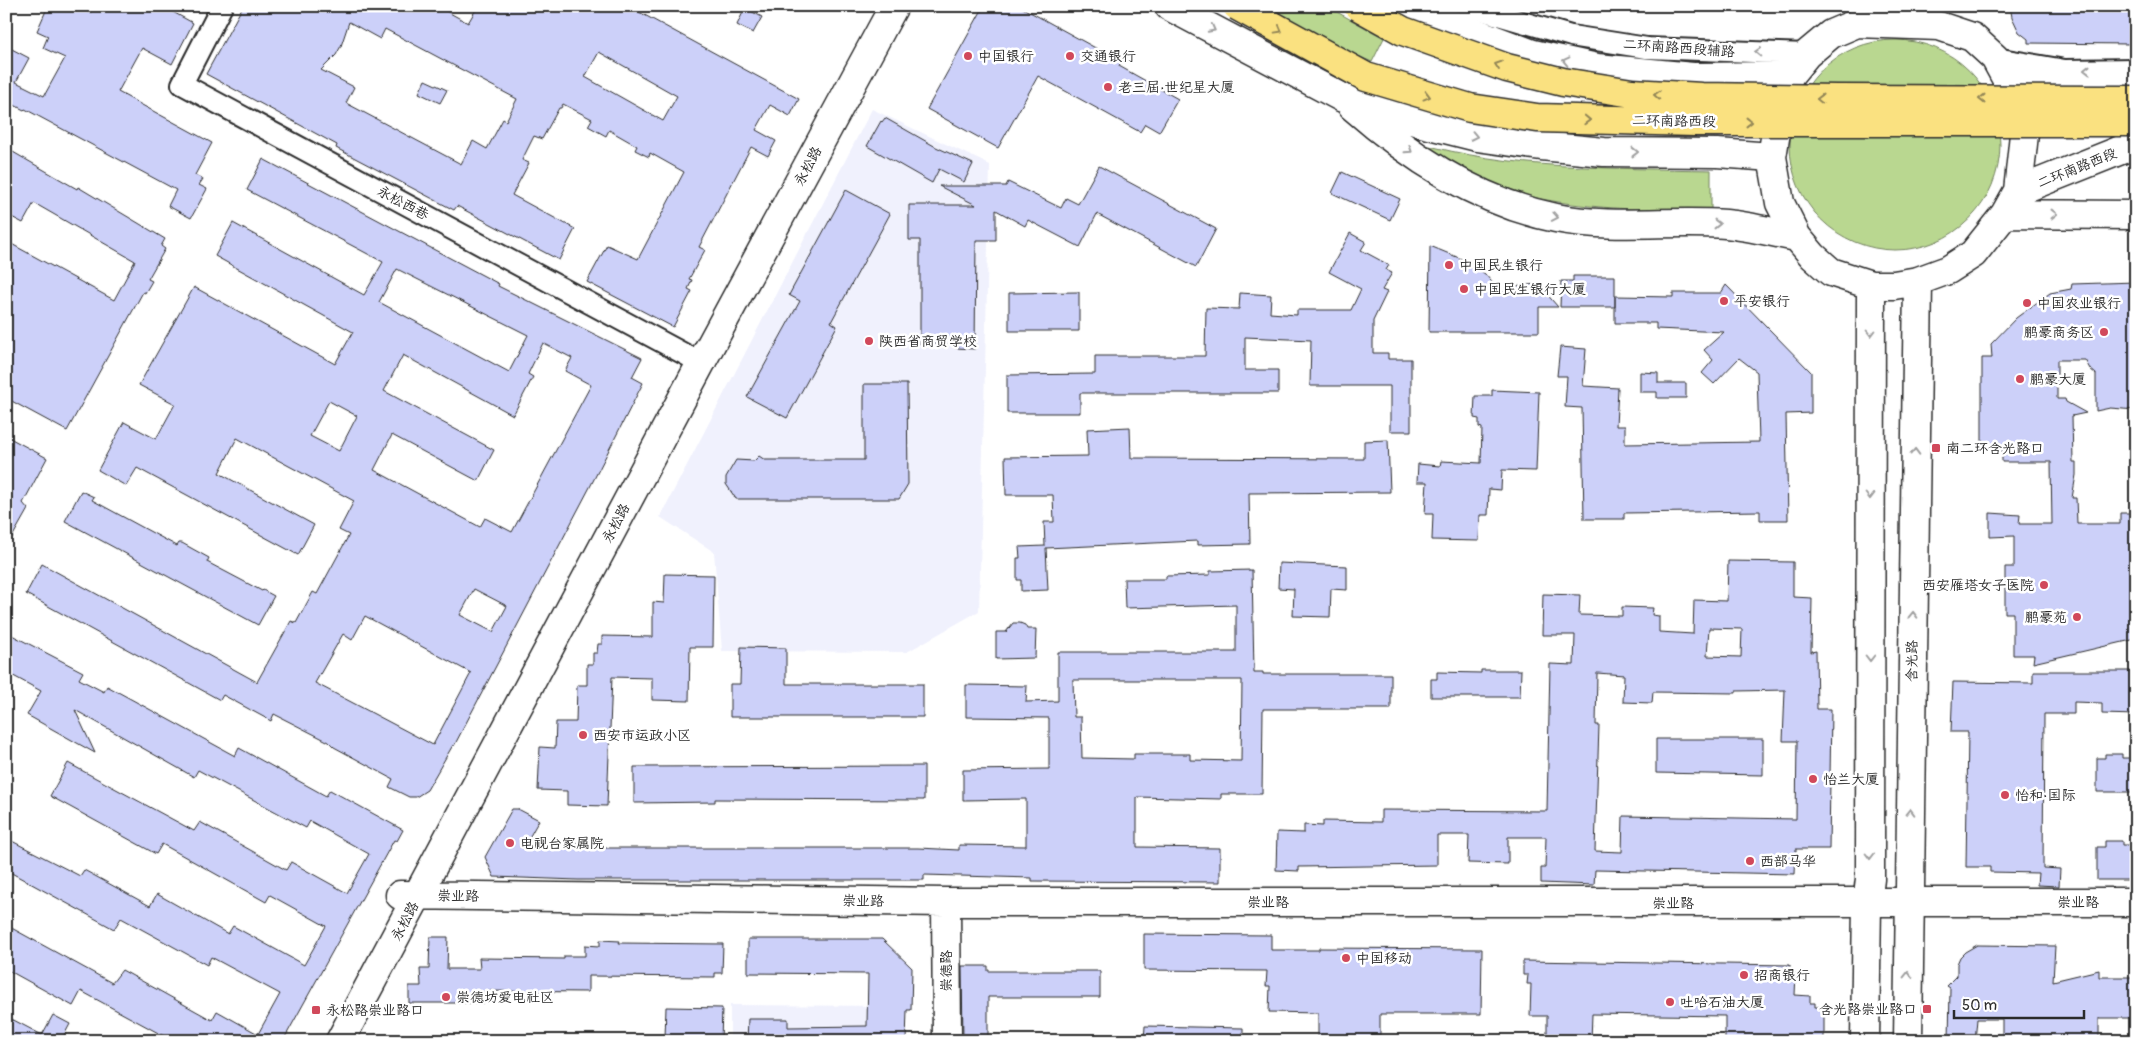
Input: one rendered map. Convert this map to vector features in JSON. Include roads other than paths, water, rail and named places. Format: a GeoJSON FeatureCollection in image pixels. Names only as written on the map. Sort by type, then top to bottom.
{"type":"FeatureCollection","features":[{"type":"Feature","properties":{"kind":"highway","name":"二环南路西段"},"geometry":{"type":"LineString","coordinates":[[1237,6],[1366,78],[1470,108],[1537,118],[1714,122],[2136,122]]}},
{"type":"Feature","properties":{"kind":"highway","name":"二环南路西段"},"geometry":{"type":"LineString","coordinates":[[1358,6],[1403,31],[1507,68],[1563,82],[1632,93],[1702,97],[1836,99],[2136,100]]}},
{"type":"Feature","properties":{"kind":"main road","name":"永松路"},"geometry":{"type":"LineString","coordinates":[[340,1041],[410,895],[695,360],[875,6]]}},
{"type":"Feature","properties":{"kind":"main road","name":"永松路"},"geometry":{"type":"LineString","coordinates":[[695,360],[894,6]]}},
{"type":"Feature","properties":{"kind":"main road"},"geometry":{"type":"LineString","coordinates":[[1169,6],[1343,98],[1421,123],[1477,137],[1541,146],[1604,152],[1717,153],[1772,157]]}},
{"type":"Feature","properties":{"kind":"main road"},"geometry":{"type":"LineString","coordinates":[[1410,6],[1426,14],[1533,54],[1597,68],[1694,77],[1789,76]]}},
{"type":"Feature","properties":{"kind":"main road"},"geometry":{"type":"LineString","coordinates":[[1860,15],[1936,16],[1972,37],[1995,58],[2020,104],[2024,134],[2012,203],[1973,254],[1948,270],[1918,281],[1894,285],[1871,285],[1832,272],[1813,256],[1797,237],[1780,203],[1772,157],[1778,119],[1789,76],[1807,54],[1831,34],[1860,15]]}},
{"type":"Feature","properties":{"kind":"main road"},"geometry":{"type":"LineString","coordinates":[[2009,84],[2136,84]]}},
{"type":"Feature","properties":{"kind":"main road"},"geometry":{"type":"LineString","coordinates":[[1343,98],[1380,130],[1412,152],[1462,183],[1516,208],[1557,218],[1603,223],[1727,224],[1797,237]]}},
{"type":"Feature","properties":{"kind":"main road","name":"二环南路西段"},"geometry":{"type":"LineString","coordinates":[[2012,203],[2136,144]]}},
{"type":"Feature","properties":{"kind":"main road"},"geometry":{"type":"LineString","coordinates":[[2012,203],[2136,215]]}},
{"type":"Feature","properties":{"kind":"main road","name":"含光路"},"geometry":{"type":"LineString","coordinates":[[1908,1041],[1918,281]]}},
{"type":"Feature","properties":{"kind":"main road"},"geometry":{"type":"LineString","coordinates":[[1865,1041],[1867,903],[1870,879],[1871,285]]}},
{"type":"Feature","properties":{"kind":"main road","name":"永松路"},"geometry":{"type":"LineString","coordinates":[[322,1041],[410,895]]}},
{"type":"Feature","properties":{"kind":"main road","name":"崇业路"},"geometry":{"type":"LineString","coordinates":[[410,895],[946,902],[2136,902]]}},
{"type":"Feature","properties":{"kind":"main road","name":"崇德路"},"geometry":{"type":"LineString","coordinates":[[946,902],[946,1041]]}},
{"type":"Feature","properties":{"kind":"street","name":"永松西巷"},"geometry":{"type":"LineString","coordinates":[[222,6],[182,84],[695,360]]}},
{"type":"Feature","properties":{"kind":"street","name":"二环南路西段辅路"},"geometry":{"type":"LineString","coordinates":[[1467,6],[1571,36],[1647,48],[1807,54]]}},
{"type":"Feature","properties":{"kind":"street"},"geometry":{"type":"LineString","coordinates":[[1995,58],[2065,70],[2136,69]]}},
{"type":"Feature","properties":{"kind":"place","name":"中国银行"},"geometry":{"type":"Point","coordinates":[968,56]}},
{"type":"Feature","properties":{"kind":"place","name":"交通银行"},"geometry":{"type":"Point","coordinates":[1070,56]}},
{"type":"Feature","properties":{"kind":"place","name":"老三届·世纪星大厦"},"geometry":{"type":"Point","coordinates":[1108,87]}},
{"type":"Feature","properties":{"kind":"place","name":"中国民生银行"},"geometry":{"type":"Point","coordinates":[1449,265]}},
{"type":"Feature","properties":{"kind":"place","name":"中国民生银行大厦"},"geometry":{"type":"Point","coordinates":[1464,289]}},
{"type":"Feature","properties":{"kind":"place","name":"平安银行"},"geometry":{"type":"Point","coordinates":[1724,301]}},
{"type":"Feature","properties":{"kind":"place","name":"中国农业银行"},"geometry":{"type":"Point","coordinates":[2027,303]}},
{"type":"Feature","properties":{"kind":"place","name":"鹏豪商务区"},"geometry":{"type":"Point","coordinates":[2104,332]}},
{"type":"Feature","properties":{"kind":"place","name":"陕西省商贸学校"},"geometry":{"type":"Point","coordinates":[869,341]}},
{"type":"Feature","properties":{"kind":"place","name":"鹏豪大厦"},"geometry":{"type":"Point","coordinates":[2020,379]}},
{"type":"Feature","properties":{"kind":"place","name":"南二环含光路口"},"geometry":{"type":"Point","coordinates":[1936,448]}},
{"type":"Feature","properties":{"kind":"place","name":"西安雁塔女子医院"},"geometry":{"type":"Point","coordinates":[2044,585]}},
{"type":"Feature","properties":{"kind":"place","name":"鹏豪苑"},"geometry":{"type":"Point","coordinates":[2077,617]}},
{"type":"Feature","properties":{"kind":"place","name":"西安市运政小区"},"geometry":{"type":"Point","coordinates":[583,735]}},
{"type":"Feature","properties":{"kind":"place","name":"怡兰大厦"},"geometry":{"type":"Point","coordinates":[1813,779]}},
{"type":"Feature","properties":{"kind":"place","name":"怡和·国际"},"geometry":{"type":"Point","coordinates":[2005,795]}},
{"type":"Feature","properties":{"kind":"place","name":"电视台家属院"},"geometry":{"type":"Point","coordinates":[510,843]}},
{"type":"Feature","properties":{"kind":"place","name":"西部马华"},"geometry":{"type":"Point","coordinates":[1750,861]}},
{"type":"Feature","properties":{"kind":"place","name":"中国移动"},"geometry":{"type":"Point","coordinates":[1346,958]}},
{"type":"Feature","properties":{"kind":"place","name":"招商银行"},"geometry":{"type":"Point","coordinates":[1744,975]}},
{"type":"Feature","properties":{"kind":"place","name":"崇德坊爱电社区"},"geometry":{"type":"Point","coordinates":[446,997]}},
{"type":"Feature","properties":{"kind":"place","name":"吐哈石油大厦"},"geometry":{"type":"Point","coordinates":[1670,1002]}},
{"type":"Feature","properties":{"kind":"place","name":"含光路崇业路口"},"geometry":{"type":"Point","coordinates":[1927,1009]}},
{"type":"Feature","properties":{"kind":"place","name":"永松路崇业路口"},"geometry":{"type":"Point","coordinates":[316,1010]}}]}
